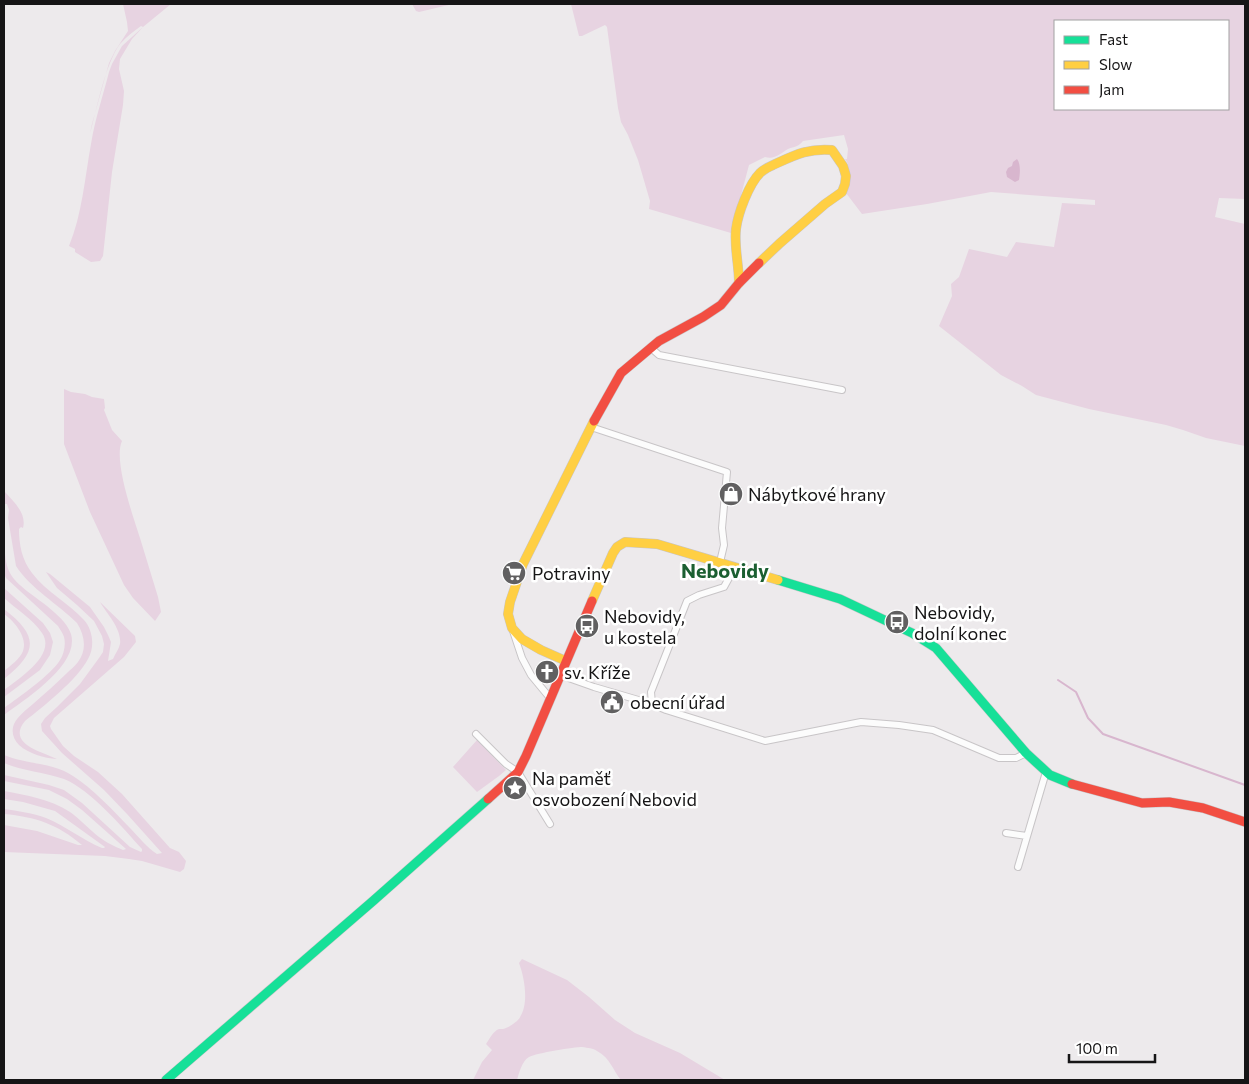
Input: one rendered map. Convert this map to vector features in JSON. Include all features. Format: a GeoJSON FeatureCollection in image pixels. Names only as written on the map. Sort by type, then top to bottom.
{"type":"FeatureCollection","features":[{"type":"Feature","properties":{"kind":"street"},"geometry":{"type":"LineString","coordinates":[[550,698],[531,675],[522,658],[508,614],[510,602],[523,564],[591,427],[621,373],[659,341],[721,305],[739,283],[779,244],[824,204],[842,192],[845,184],[845,171],[832,150],[821,148],[807,150],[788,157],[761,172],[754,180],[737,228],[739,283]]}},
{"type":"Feature","properties":{"kind":"street"},"geometry":{"type":"LineString","coordinates":[[651,348],[659,355],[842,390]]}},
{"type":"Feature","properties":{"kind":"street"},"geometry":{"type":"LineString","coordinates":[[591,427],[727,472],[722,528],[724,544],[720,562]]}},
{"type":"Feature","properties":{"kind":"street"},"geometry":{"type":"LineString","coordinates":[[166,1080],[373,901],[518,772],[613,553],[624,542],[657,544],[720,562],[840,600],[912,633],[936,648],[1026,753],[1046,772],[1066,782],[1142,803],[1169,802],[1203,808],[1245,822]]}},
{"type":"Feature","properties":{"kind":"street"},"geometry":{"type":"LineString","coordinates":[[652,704],[650,692],[687,601],[724,587],[735,567]]}},
{"type":"Feature","properties":{"kind":"street"},"geometry":{"type":"LineString","coordinates":[[512,628],[522,639],[566,661]]}},
{"type":"Feature","properties":{"kind":"street"},"geometry":{"type":"LineString","coordinates":[[560,675],[765,741],[861,722],[933,730],[1000,758],[1016,758],[1026,753]]}},
{"type":"Feature","properties":{"kind":"street"},"geometry":{"type":"LineString","coordinates":[[476,734],[506,764],[518,772],[550,824]]}},
{"type":"Feature","properties":{"kind":"street"},"geometry":{"type":"LineString","coordinates":[[1018,867],[1046,772]]}},
{"type":"Feature","properties":{"kind":"street"},"geometry":{"type":"LineString","coordinates":[[1006,833],[1027,836]]}},
{"type":"Feature","properties":{"kind":"shaded area"},"geometry":{"type":"Polygon","coordinates":[[[123,4],[171,4],[122,41],[110,62],[106,75],[109,63],[115,51],[128,31],[123,4]]]}},
{"type":"Feature","properties":{"kind":"shaded area"},"geometry":{"type":"Polygon","coordinates":[[[412,4],[453,4],[419,12],[416,11],[412,4]]]}},
{"type":"Feature","properties":{"kind":"shaded area"},"geometry":{"type":"Polygon","coordinates":[[[571,4],[1245,4],[1245,199],[1219,198],[1215,217],[1245,224],[1245,446],[1206,438],[1166,425],[1089,409],[1036,395],[1001,375],[939,326],[952,296],[951,284],[959,277],[969,249],[1007,257],[1016,242],[1054,247],[1062,203],[1095,205],[1095,200],[991,192],[862,214],[846,193],[848,164],[845,159],[847,159],[848,149],[844,135],[803,141],[778,156],[772,158],[765,157],[749,165],[731,233],[649,209],[650,201],[638,160],[621,122],[607,27],[605,25],[579,36],[571,4]]]}},
{"type":"Feature","properties":{"kind":"shaded area"},"geometry":{"type":"Polygon","coordinates":[[[143,27],[132,39],[120,59],[119,69],[124,91],[123,105],[112,172],[103,256],[100,261],[91,262],[69,246],[80,209],[91,144],[112,64],[122,46],[143,27]]]}},
{"type":"Feature","properties":{"kind":"shaded area"},"geometry":{"type":"Polygon","coordinates":[[[1017,159],[1020,166],[1020,175],[1019,180],[1015,182],[1007,177],[1006,172],[1017,159]]]}},
{"type":"Feature","properties":{"kind":"shaded area"},"geometry":{"type":"Polygon","coordinates":[[[64,389],[104,399],[104,410],[112,430],[122,441],[120,461],[125,488],[161,612],[155,621],[133,598],[124,585],[90,512],[64,444],[64,389]]]}},
{"type":"Feature","properties":{"kind":"shaded area"},"geometry":{"type":"Polygon","coordinates":[[[4,491],[15,503],[23,517],[23,528],[19,529],[23,558],[38,580],[84,620],[92,639],[92,649],[83,667],[60,692],[25,721],[20,729],[20,736],[29,746],[57,759],[47,758],[27,751],[14,738],[13,727],[22,713],[78,662],[83,653],[84,643],[77,623],[29,582],[16,566],[8,518],[9,510],[7,504],[4,504],[4,491]]]}},
{"type":"Feature","properties":{"kind":"shaded area"},"geometry":{"type":"Polygon","coordinates":[[[4,543],[7,566],[10,573],[21,586],[64,622],[71,634],[72,646],[59,669],[49,680],[4,715],[4,708],[34,686],[56,666],[63,655],[65,643],[64,636],[58,626],[6,578],[4,574],[4,543]]]}},
{"type":"Feature","properties":{"kind":"shaded area"},"geometry":{"type":"Polygon","coordinates":[[[46,572],[90,607],[104,627],[111,642],[108,661],[113,659],[120,644],[120,638],[116,627],[100,602],[135,636],[136,642],[124,657],[54,718],[50,726],[51,729],[63,746],[98,772],[122,794],[170,848],[179,852],[186,861],[184,869],[180,872],[142,861],[105,856],[4,852],[4,825],[37,831],[82,845],[55,827],[26,817],[4,814],[4,809],[31,813],[46,818],[95,845],[102,848],[105,847],[55,811],[4,799],[4,791],[38,798],[54,804],[74,815],[102,839],[123,850],[126,849],[67,799],[49,790],[4,781],[4,775],[64,790],[82,803],[130,847],[141,852],[142,849],[116,820],[85,791],[64,779],[4,763],[4,755],[58,768],[73,776],[103,800],[149,848],[157,854],[162,853],[104,790],[62,753],[42,731],[41,724],[45,718],[80,684],[103,652],[104,644],[94,621],[57,588],[46,572]]]}},
{"type":"Feature","properties":{"kind":"shaded area"},"geometry":{"type":"Polygon","coordinates":[[[4,588],[43,623],[50,633],[53,642],[50,655],[40,670],[4,697],[4,690],[34,666],[40,658],[44,650],[45,641],[42,633],[34,623],[4,598],[4,588]]]}},
{"type":"Feature","properties":{"kind":"shaded area"},"geometry":{"type":"Polygon","coordinates":[[[4,609],[24,628],[30,644],[23,660],[4,679],[4,671],[20,657],[23,651],[24,640],[19,630],[4,614],[4,609]]]}},
{"type":"Feature","properties":{"kind":"shaded area"},"geometry":{"type":"Polygon","coordinates":[[[477,740],[506,770],[477,792],[453,767],[477,740]]]}},
{"type":"Feature","properties":{"kind":"shaded area"},"geometry":{"type":"Polygon","coordinates":[[[522,959],[567,980],[615,1020],[635,1033],[680,1053],[725,1080],[621,1080],[602,1054],[594,1049],[582,1047],[547,1052],[529,1057],[523,1064],[517,1080],[473,1080],[482,1062],[492,1050],[486,1044],[491,1036],[497,1030],[512,1025],[517,1021],[524,1009],[525,993],[519,963],[522,959]]]}},
{"type":"Feature","properties":{"kind":"waterway"},"geometry":{"type":"LineString","coordinates":[[1058,680],[1076,692],[1088,718],[1103,734],[1245,785]]}},
{"type":"Feature","properties":{"kind":"traffic: fast"},"geometry":{"type":"LineString","coordinates":[[778,580],[840,599],[912,633],[936,648],[1026,753],[1050,775],[1072,784]]}},
{"type":"Feature","properties":{"kind":"traffic: fast"},"geometry":{"type":"LineString","coordinates":[[166,1080],[488,799]]}},
{"type":"Feature","properties":{"kind":"traffic: slow"},"geometry":{"type":"LineString","coordinates":[[739,283],[736,229],[745,199],[756,178],[766,168],[795,155],[816,150],[832,150],[843,166],[846,176],[842,192],[825,204],[759,263]]}},
{"type":"Feature","properties":{"kind":"traffic: slow"},"geometry":{"type":"LineString","coordinates":[[566,661],[522,639],[512,628],[508,614],[510,602],[523,564],[594,421]]}},
{"type":"Feature","properties":{"kind":"traffic: slow"},"geometry":{"type":"LineString","coordinates":[[592,601],[613,553],[617,547],[625,542],[657,544],[778,580]]}},
{"type":"Feature","properties":{"kind":"traffic: jam"},"geometry":{"type":"LineString","coordinates":[[594,421],[621,373],[659,341],[721,305],[759,263]]}},
{"type":"Feature","properties":{"kind":"traffic: jam"},"geometry":{"type":"LineString","coordinates":[[488,799],[518,772],[592,601]]}},
{"type":"Feature","properties":{"kind":"traffic: jam"},"geometry":{"type":"LineString","coordinates":[[1072,784],[1142,803],[1169,802],[1203,808],[1245,822]]}},
{"type":"Feature","properties":{"kind":"place","name":"Nábytkové hrany"},"geometry":{"type":"Point","coordinates":[731,494]}},
{"type":"Feature","properties":{"kind":"place","name":"Potraviny"},"geometry":{"type":"Point","coordinates":[514,573]}},
{"type":"Feature","properties":{"kind":"place","name":"Nebovidy, dolní konec"},"geometry":{"type":"Point","coordinates":[897,622]}},
{"type":"Feature","properties":{"kind":"place","name":"Nebovidy, u kostela"},"geometry":{"type":"Point","coordinates":[587,626]}},
{"type":"Feature","properties":{"kind":"place","name":"sv. Kříže"},"geometry":{"type":"Point","coordinates":[547,672]}},
{"type":"Feature","properties":{"kind":"place","name":"obecní úřad"},"geometry":{"type":"Point","coordinates":[612,702]}},
{"type":"Feature","properties":{"kind":"place","name":"Na paměť osvobození Nebovid"},"geometry":{"type":"Point","coordinates":[515,788]}},
{"type":"Feature","properties":{"kind":"district","name":"Nebovidy"},"geometry":{"type":"Point","coordinates":[725,570]}}]}
